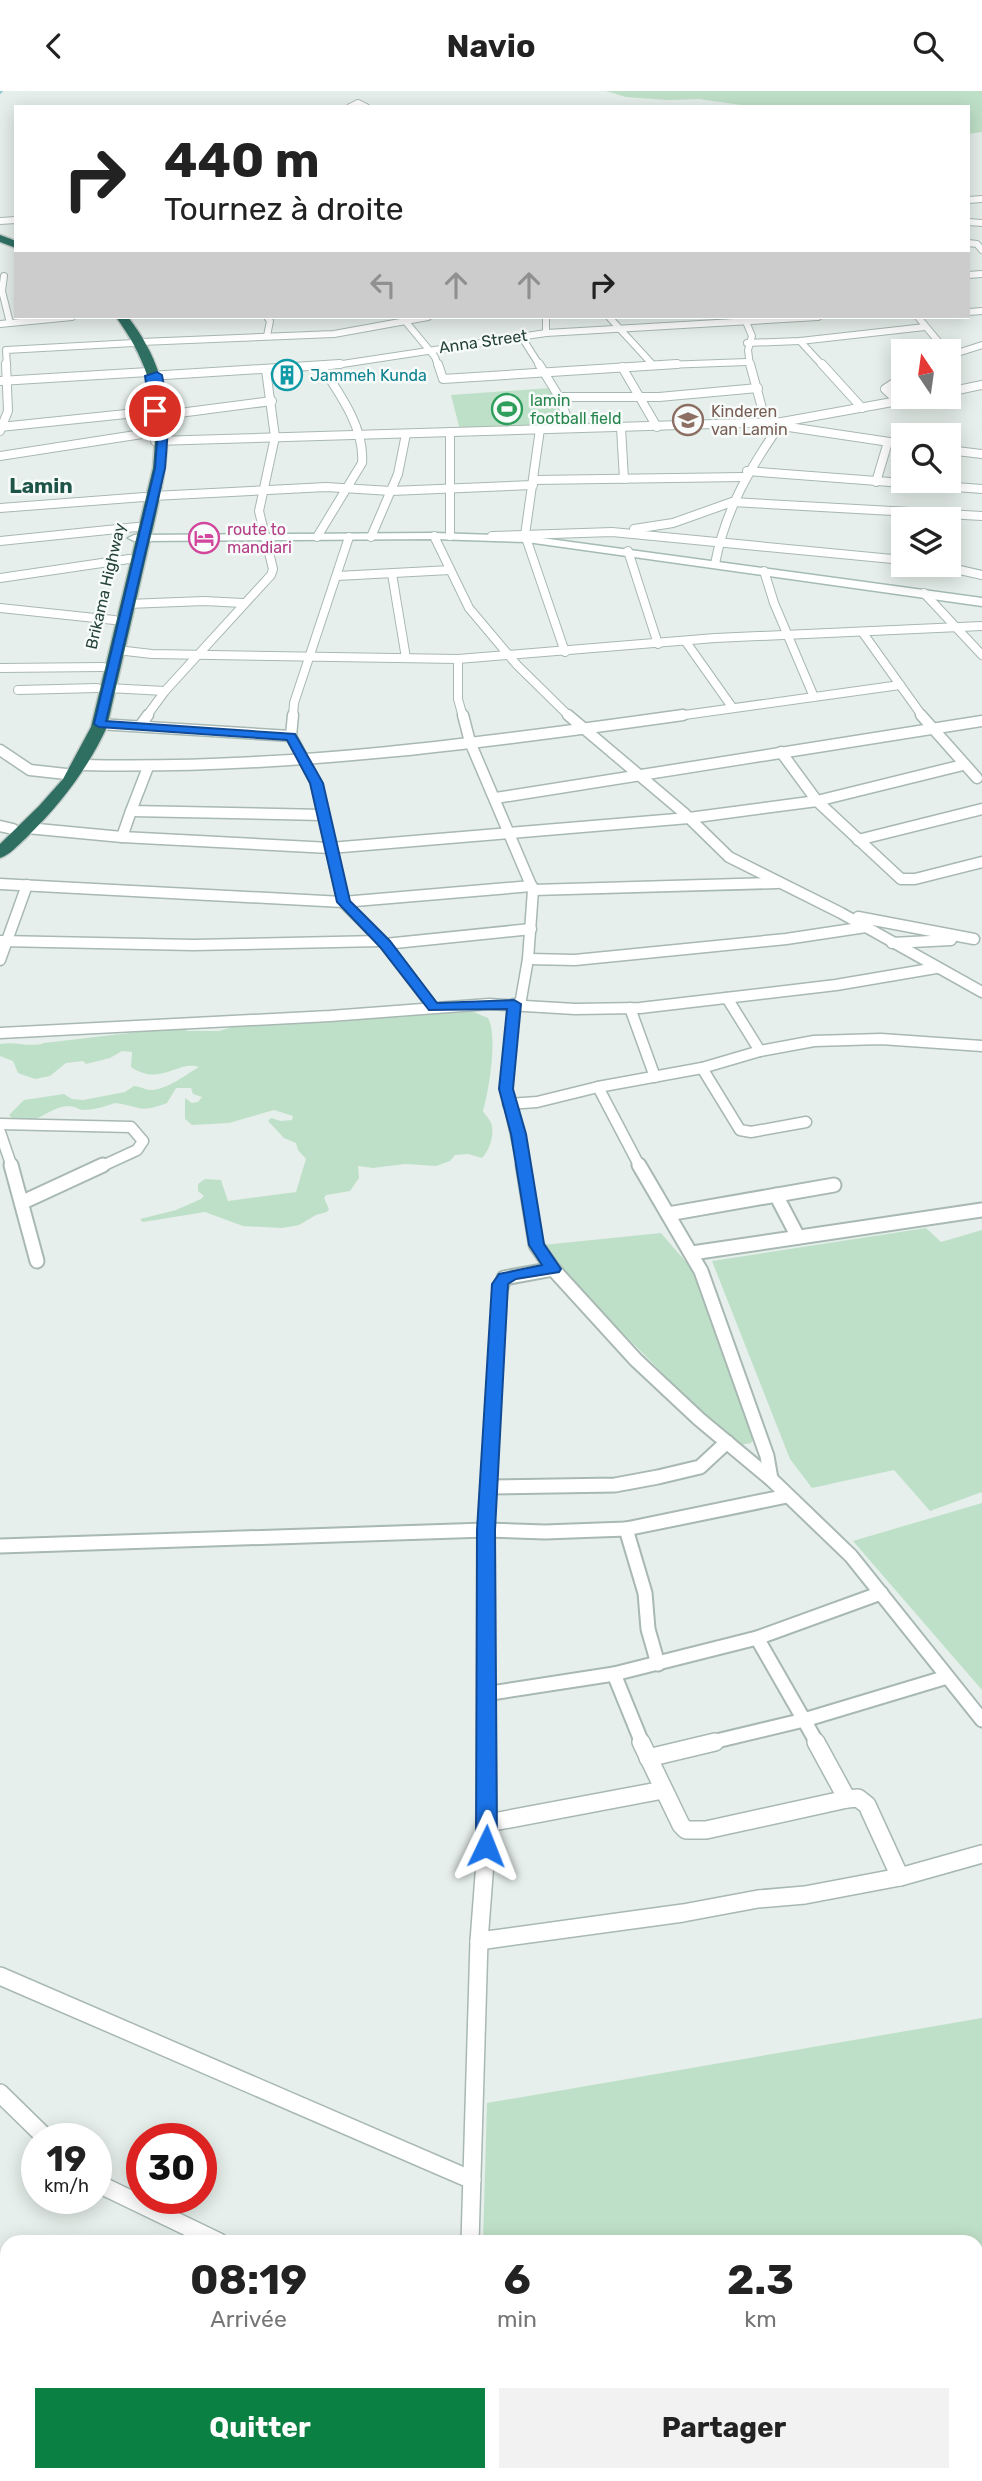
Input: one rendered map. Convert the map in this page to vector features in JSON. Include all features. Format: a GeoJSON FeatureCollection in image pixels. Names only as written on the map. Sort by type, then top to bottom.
{"type":"FeatureCollection","features":[{"type":"Feature","properties":{"kind":"highway","name":"Brikama Highway"},"geometry":{"type":"LineString","coordinates":[[116,319],[138,342]]}},
{"type":"Feature","properties":{"kind":"highway","name":"Brikama Highway"},"geometry":{"type":"LineString","coordinates":[[0,841],[31,814],[66,774],[82,742],[117,650],[128,604],[138,535],[148,496],[160,468],[159,413],[152,374],[138,342],[123,319]]}},
{"type":"Feature","properties":{"kind":"highway","name":"Brikama Highway"},"geometry":{"type":"LineString","coordinates":[[0,853],[14,828],[53,802],[82,765],[99,724],[103,667],[129,559],[138,535]]}},
{"type":"Feature","properties":{"kind":"main road"},"geometry":{"type":"LineString","coordinates":[[138,535],[526,537],[982,603]]}},
{"type":"Feature","properties":{"kind":"street"},"geometry":{"type":"LineString","coordinates":[[4,276],[2,291],[10,323]]}},
{"type":"Feature","properties":{"kind":"street"},"geometry":{"type":"LineString","coordinates":[[0,324],[51,319]]}},
{"type":"Feature","properties":{"kind":"street"},"geometry":{"type":"LineString","coordinates":[[267,336],[268,319]]}},
{"type":"Feature","properties":{"kind":"street"},"geometry":{"type":"LineString","coordinates":[[1,428],[8,411],[3,381],[3,351],[334,334],[408,319],[427,350],[435,357],[443,379],[653,365],[747,362]]}},
{"type":"Feature","properties":{"kind":"street"},"geometry":{"type":"LineString","coordinates":[[544,319],[546,333]]}},
{"type":"Feature","properties":{"kind":"street"},"geometry":{"type":"LineString","coordinates":[[611,319],[653,365]]}},
{"type":"Feature","properties":{"kind":"street"},"geometry":{"type":"LineString","coordinates":[[744,319],[752,336],[747,343],[747,362],[758,388],[766,423]]}},
{"type":"Feature","properties":{"kind":"street","name":"Anna Street"},"geometry":{"type":"LineString","coordinates":[[3,381],[322,367],[546,333],[744,319]]}},
{"type":"Feature","properties":{"kind":"street"},"geometry":{"type":"LineString","coordinates":[[919,319],[935,339]]}},
{"type":"Feature","properties":{"kind":"street"},"geometry":{"type":"LineString","coordinates":[[747,343],[800,341],[925,327]]}},
{"type":"Feature","properties":{"kind":"street"},"geometry":{"type":"LineString","coordinates":[[521,336],[559,397],[571,428]]}},
{"type":"Feature","properties":{"kind":"street"},"geometry":{"type":"LineString","coordinates":[[800,341],[862,408]]}},
{"type":"Feature","properties":{"kind":"street"},"geometry":{"type":"LineString","coordinates":[[961,351],[982,345]]}},
{"type":"Feature","properties":{"kind":"street"},"geometry":{"type":"LineString","coordinates":[[317,537],[362,463],[363,451],[345,401],[322,367]]}},
{"type":"Feature","properties":{"kind":"street"},"geometry":{"type":"LineString","coordinates":[[622,367],[657,428]]}},
{"type":"Feature","properties":{"kind":"street"},"geometry":{"type":"LineString","coordinates":[[140,726],[165,691],[271,575],[273,569],[259,511],[266,489],[275,437],[266,370]]}},
{"type":"Feature","properties":{"kind":"street"},"geometry":{"type":"LineString","coordinates":[[961,390],[982,386]]}},
{"type":"Feature","properties":{"kind":"street"},"geometry":{"type":"LineString","coordinates":[[559,397],[659,397],[758,388]]}},
{"type":"Feature","properties":{"kind":"street"},"geometry":{"type":"LineString","coordinates":[[1,428],[83,417],[159,413],[272,401]]}},
{"type":"Feature","properties":{"kind":"street"},"geometry":{"type":"LineString","coordinates":[[715,564],[718,542],[746,474],[781,424],[891,402]]}},
{"type":"Feature","properties":{"kind":"street"},"geometry":{"type":"LineString","coordinates":[[83,417],[94,428]]}},
{"type":"Feature","properties":{"kind":"street"},"geometry":{"type":"LineString","coordinates":[[0,456],[158,438],[657,428],[766,423],[891,442]]}},
{"type":"Feature","properties":{"kind":"street"},"geometry":{"type":"LineString","coordinates":[[621,428],[624,479]]}},
{"type":"Feature","properties":{"kind":"street"},"geometry":{"type":"LineString","coordinates":[[540,429],[526,537],[565,652]]}},
{"type":"Feature","properties":{"kind":"street"},"geometry":{"type":"LineString","coordinates":[[450,432],[450,536]]}},
{"type":"Feature","properties":{"kind":"street"},"geometry":{"type":"LineString","coordinates":[[371,537],[398,474],[406,434]]}},
{"type":"Feature","properties":{"kind":"street"},"geometry":{"type":"LineString","coordinates":[[876,482],[888,442]]}},
{"type":"Feature","properties":{"kind":"street"},"geometry":{"type":"LineString","coordinates":[[961,452],[982,454]]}},
{"type":"Feature","properties":{"kind":"street"},"geometry":{"type":"LineString","coordinates":[[0,508],[266,489],[346,487],[391,491],[533,482],[746,474],[982,489]]}},
{"type":"Feature","properties":{"kind":"street"},"geometry":{"type":"LineString","coordinates":[[526,537],[612,532],[673,523],[733,502],[982,516]]}},
{"type":"Feature","properties":{"kind":"street"},"geometry":{"type":"LineString","coordinates":[[612,532],[891,559]]}},
{"type":"Feature","properties":{"kind":"street"},"geometry":{"type":"LineString","coordinates":[[0,541],[138,535]]}},
{"type":"Feature","properties":{"kind":"street"},"geometry":{"type":"LineString","coordinates":[[434,536],[469,607],[533,682],[583,730],[689,818],[713,846],[729,857],[841,913],[982,992]]}},
{"type":"Feature","properties":{"kind":"street"},"geometry":{"type":"LineString","coordinates":[[349,537],[294,703],[291,736],[316,783],[343,902],[383,943],[433,1007]]}},
{"type":"Feature","properties":{"kind":"street"},"geometry":{"type":"LineString","coordinates":[[628,551],[658,645]]}},
{"type":"Feature","properties":{"kind":"street"},"geometry":{"type":"LineString","coordinates":[[0,578],[129,559]]}},
{"type":"Feature","properties":{"kind":"street"},"geometry":{"type":"LineString","coordinates":[[337,576],[450,570]]}},
{"type":"Feature","properties":{"kind":"street"},"geometry":{"type":"LineString","coordinates":[[961,570],[982,575]]}},
{"type":"Feature","properties":{"kind":"street"},"geometry":{"type":"LineString","coordinates":[[764,571],[814,697]]}},
{"type":"Feature","properties":{"kind":"street"},"geometry":{"type":"LineString","coordinates":[[392,574],[406,657]]}},
{"type":"Feature","properties":{"kind":"street"},"geometry":{"type":"LineString","coordinates":[[924,593],[982,655]]}},
{"type":"Feature","properties":{"kind":"street"},"geometry":{"type":"LineString","coordinates":[[128,604],[204,601],[243,603]]}},
{"type":"Feature","properties":{"kind":"street"},"geometry":{"type":"LineString","coordinates":[[0,608],[114,620]]}},
{"type":"Feature","properties":{"kind":"street"},"geometry":{"type":"LineString","coordinates":[[117,650],[196,656],[458,659],[658,645],[715,638],[982,626]]}},
{"type":"Feature","properties":{"kind":"street"},"geometry":{"type":"LineString","coordinates":[[863,633],[931,729],[976,778]]}},
{"type":"Feature","properties":{"kind":"street"},"geometry":{"type":"LineString","coordinates":[[686,642],[732,707]]}},
{"type":"Feature","properties":{"kind":"street"},"geometry":{"type":"LineString","coordinates":[[458,659],[458,699],[470,742],[532,888],[528,959],[517,1005],[506,1089],[518,1134],[536,1245],[553,1269],[636,1360],[771,1479],[851,1556],[982,1720]]}},
{"type":"Feature","properties":{"kind":"street"},"geometry":{"type":"LineString","coordinates":[[0,668],[103,667]]}},
{"type":"Feature","properties":{"kind":"street"},"geometry":{"type":"LineString","coordinates":[[82,765],[148,767],[266,763],[583,730],[900,685]]}},
{"type":"Feature","properties":{"kind":"street"},"geometry":{"type":"LineString","coordinates":[[18,690],[102,688],[165,691]]}},
{"type":"Feature","properties":{"kind":"street"},"geometry":{"type":"LineString","coordinates":[[496,798],[982,721]]}},
{"type":"Feature","properties":{"kind":"street"},"geometry":{"type":"LineString","coordinates":[[99,724],[291,736]]}},
{"type":"Feature","properties":{"kind":"street"},"geometry":{"type":"LineString","coordinates":[[0,750],[15,765],[34,772],[66,774]]}},
{"type":"Feature","properties":{"kind":"street"},"geometry":{"type":"LineString","coordinates":[[781,752],[817,801],[904,881],[982,862]]}},
{"type":"Feature","properties":{"kind":"street"},"geometry":{"type":"LineString","coordinates":[[14,828],[122,837],[330,848],[689,818],[817,801],[963,765]]}},
{"type":"Feature","properties":{"kind":"street"},"geometry":{"type":"LineString","coordinates":[[122,837],[148,767]]}},
{"type":"Feature","properties":{"kind":"street"},"geometry":{"type":"LineString","coordinates":[[858,840],[982,809]]}},
{"type":"Feature","properties":{"kind":"street"},"geometry":{"type":"LineString","coordinates":[[131,811],[323,815]]}},
{"type":"Feature","properties":{"kind":"street"},"geometry":{"type":"LineString","coordinates":[[0,884],[343,902],[532,888],[781,883]]}},
{"type":"Feature","properties":{"kind":"street"},"geometry":{"type":"LineString","coordinates":[[0,960],[4,941],[27,885]]}},
{"type":"Feature","properties":{"kind":"street"},"geometry":{"type":"LineString","coordinates":[[841,913],[875,922],[978,939]]}},
{"type":"Feature","properties":{"kind":"street"},"geometry":{"type":"LineString","coordinates":[[528,959],[588,959],[786,939],[866,927]]}},
{"type":"Feature","properties":{"kind":"street"},"geometry":{"type":"LineString","coordinates":[[4,941],[193,945],[383,943],[531,929]]}},
{"type":"Feature","properties":{"kind":"street"},"geometry":{"type":"LineString","coordinates":[[892,943],[978,939]]}},
{"type":"Feature","properties":{"kind":"street"},"geometry":{"type":"LineString","coordinates":[[0,1033],[330,1016],[433,1007],[517,1005],[575,1009],[630,1008],[836,985],[936,968]]}},
{"type":"Feature","properties":{"kind":"street"},"geometry":{"type":"LineString","coordinates":[[727,999],[760,1051]]}},
{"type":"Feature","properties":{"kind":"street"},"geometry":{"type":"LineString","coordinates":[[630,1008],[655,1077]]}},
{"type":"Feature","properties":{"kind":"street"},"geometry":{"type":"LineString","coordinates":[[508,1104],[537,1102],[598,1087],[702,1068],[760,1051],[814,1041],[849,1039],[982,1046]]}},
{"type":"Feature","properties":{"kind":"street"},"geometry":{"type":"LineString","coordinates":[[702,1068],[740,1130],[751,1132],[806,1122]]}},
{"type":"Feature","properties":{"kind":"street"},"geometry":{"type":"LineString","coordinates":[[598,1087],[644,1174],[701,1271],[767,1456],[771,1479]]}},
{"type":"Feature","properties":{"kind":"street"},"geometry":{"type":"LineString","coordinates":[[0,1124],[131,1127],[143,1141],[137,1150],[23,1202]]}},
{"type":"Feature","properties":{"kind":"street"},"geometry":{"type":"LineString","coordinates":[[0,1132],[5,1166],[23,1202],[37,1261]]}},
{"type":"Feature","properties":{"kind":"street"},"geometry":{"type":"LineString","coordinates":[[668,1214],[834,1185]]}},
{"type":"Feature","properties":{"kind":"street"},"geometry":{"type":"LineString","coordinates":[[776,1195],[798,1237]]}},
{"type":"Feature","properties":{"kind":"street"},"geometry":{"type":"LineString","coordinates":[[692,1253],[982,1210]]}},
{"type":"Feature","properties":{"kind":"street"},"geometry":{"type":"LineString","coordinates":[[470,2235],[480,1941],[488,1822],[485,1694],[486,1530],[500,1284],[504,1278],[514,1275],[553,1269]]}},
{"type":"Feature","properties":{"kind":"street"},"geometry":{"type":"LineString","coordinates":[[488,1487],[615,1485],[658,1477],[700,1467],[727,1442]]}},
{"type":"Feature","properties":{"kind":"street"},"geometry":{"type":"LineString","coordinates":[[0,1546],[486,1530],[545,1532],[626,1529],[787,1496]]}},
{"type":"Feature","properties":{"kind":"street"},"geometry":{"type":"LineString","coordinates":[[626,1529],[645,1593],[648,1629],[659,1664]]}},
{"type":"Feature","properties":{"kind":"street"},"geometry":{"type":"LineString","coordinates":[[485,1694],[614,1674],[659,1664],[757,1637],[881,1593]]}},
{"type":"Feature","properties":{"kind":"street"},"geometry":{"type":"LineString","coordinates":[[757,1637],[847,1799]]}},
{"type":"Feature","properties":{"kind":"street"},"geometry":{"type":"LineString","coordinates":[[614,1674],[648,1758],[681,1825],[691,1831],[858,1798],[867,1805],[900,1877]]}},
{"type":"Feature","properties":{"kind":"street"},"geometry":{"type":"LineString","coordinates":[[648,1758],[804,1720],[947,1677]]}},
{"type":"Feature","properties":{"kind":"street"},"geometry":{"type":"LineString","coordinates":[[488,1822],[663,1790]]}},
{"type":"Feature","properties":{"kind":"street"},"geometry":{"type":"LineString","coordinates":[[480,1941],[683,1913],[758,1899],[805,1895],[900,1877],[982,1854]]}},
{"type":"Feature","properties":{"kind":"street"},"geometry":{"type":"LineString","coordinates":[[0,1976],[472,2180]]}},
{"type":"Feature","properties":{"kind":"street"},"geometry":{"type":"LineString","coordinates":[[0,2093],[31,2123]]}},
{"type":"Feature","properties":{"kind":"street"},"geometry":{"type":"LineString","coordinates":[[112,2191],[203,2235]]}},
{"type":"Feature","properties":{"kind":"green space"},"geometry":{"type":"Polygon","coordinates":[[[606,91],[982,91],[982,132],[970,134],[970,105],[741,105],[699,99],[626,97],[606,91]]]}},
{"type":"Feature","properties":{"kind":"green space","name":"lamin football field"},"geometry":{"type":"Polygon","coordinates":[[[551,388],[568,425],[460,430],[451,395],[551,388]]]}},
{"type":"Feature","properties":{"kind":"green space"},"geometry":{"type":"Polygon","coordinates":[[[469,1010],[488,1018],[491,1026],[490,1077],[483,1111],[492,1125],[492,1135],[485,1155],[482,1158],[468,1154],[455,1155],[450,1161],[436,1166],[358,1166],[359,1178],[350,1191],[326,1195],[324,1198],[329,1209],[327,1212],[299,1225],[282,1228],[243,1226],[205,1212],[143,1222],[140,1219],[176,1210],[201,1199],[204,1196],[198,1191],[198,1184],[205,1179],[221,1180],[228,1201],[296,1192],[306,1159],[296,1143],[284,1138],[268,1121],[271,1118],[292,1120],[293,1116],[274,1110],[229,1123],[192,1125],[185,1119],[185,1098],[192,1103],[198,1102],[202,1097],[193,1094],[191,1088],[176,1088],[167,1103],[150,1108],[115,1103],[88,1110],[69,1106],[23,1122],[9,1115],[24,1100],[64,1094],[72,1099],[83,1100],[125,1092],[134,1086],[149,1090],[158,1089],[199,1067],[184,1067],[160,1074],[141,1072],[131,1067],[132,1052],[122,1051],[110,1058],[86,1064],[83,1061],[66,1063],[50,1076],[35,1079],[18,1073],[13,1061],[0,1056],[0,1044],[28,1045],[189,1026],[186,1031],[219,1031],[236,1026],[334,1022],[469,1010]]]}},
{"type":"Feature","properties":{"kind":"green space"},"geometry":{"type":"Polygon","coordinates":[[[926,1228],[941,1242],[982,1230],[982,1492],[930,1511],[894,1470],[812,1488],[790,1459],[712,1261],[926,1228]]]}},
{"type":"Feature","properties":{"kind":"green space"},"geometry":{"type":"Polygon","coordinates":[[[661,1233],[692,1269],[710,1304],[755,1436],[751,1443],[735,1446],[586,1296],[543,1245],[661,1233]]]}},
{"type":"Feature","properties":{"kind":"green space"},"geometry":{"type":"Polygon","coordinates":[[[982,1503],[982,1690],[853,1541],[982,1503]]]}},
{"type":"Feature","properties":{"kind":"green space"},"geometry":{"type":"Polygon","coordinates":[[[982,2018],[982,2235],[483,2235],[487,2103],[982,2018]]]}},
{"type":"Feature","properties":{"kind":"place","name":"Jammeh Kunda"},"geometry":{"type":"Point","coordinates":[287,375]}},
{"type":"Feature","properties":{"kind":"place","name":"lamin football field"},"geometry":{"type":"Point","coordinates":[507,409]}},
{"type":"Feature","properties":{"kind":"place","name":"Kinderen van Lamin"},"geometry":{"type":"Point","coordinates":[688,420]}},
{"type":"Feature","properties":{"kind":"place","name":"route to mandiari"},"geometry":{"type":"Point","coordinates":[204,538]}},
{"type":"Feature","properties":{"kind":"district","name":"Lamin"},"geometry":{"type":"Point","coordinates":[41,486]}},
{"type":"Feature","properties":{"kind":"route"},"geometry":{"type":"LineString","coordinates":[[155,411],[149,376],[157,375],[164,415],[160,468],[99,724],[291,736],[316,783],[343,902],[385,944],[433,1007],[514,1004],[506,1089],[508,1104],[518,1134],[536,1245],[553,1269],[514,1275],[504,1278],[500,1284],[486,1530],[486,1846]]}}]}
